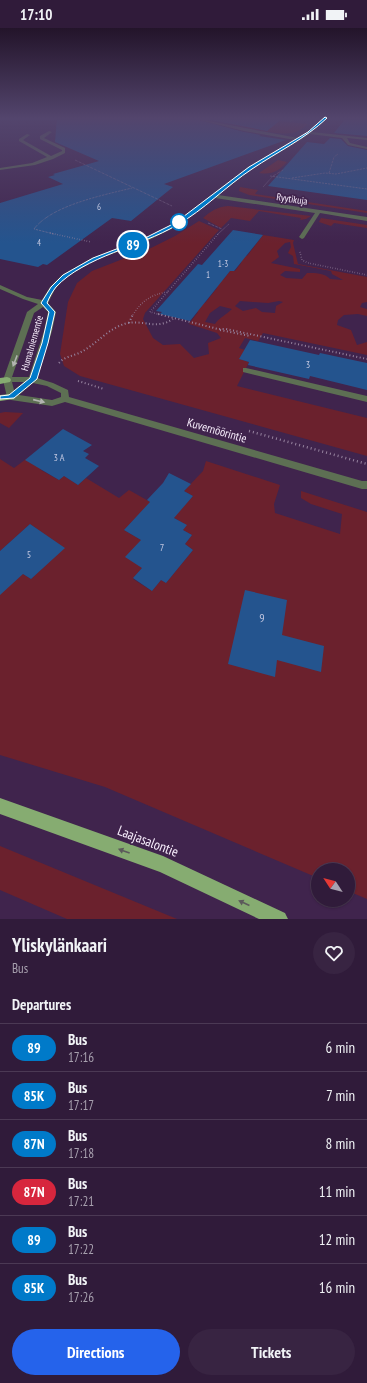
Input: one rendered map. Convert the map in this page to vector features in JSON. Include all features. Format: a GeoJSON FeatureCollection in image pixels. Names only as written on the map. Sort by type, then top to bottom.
{"type":"FeatureCollection","features":[{"type":"Feature","properties":{"kind":"main road","name":"Kuvernöörintie"},"geometry":{"type":"LineString","coordinates":[[0,398],[11,397]]}},
{"type":"Feature","properties":{"kind":"main road","name":"Laajasalontie"},"geometry":{"type":"LineString","coordinates":[[0,806],[163,865],[279,919]]}},
{"type":"Feature","properties":{"kind":"street"},"geometry":{"type":"LineString","coordinates":[[0,169],[33,164],[47,160]]}},
{"type":"Feature","properties":{"kind":"street","name":"Humalniementie"},"geometry":{"type":"LineString","coordinates":[[44,303],[52,312],[46,338],[33,379],[11,397],[3,380],[26,329],[31,312],[44,303],[52,288],[64,276],[94,259],[147,239],[190,215],[250,168],[264,160]]}},
{"type":"Feature","properties":{"kind":"street","name":"Ryytikuja"},"geometry":{"type":"LineString","coordinates":[[214,196],[367,219]]}},
{"type":"Feature","properties":{"kind":"street"},"geometry":{"type":"LineString","coordinates":[[302,237],[318,212]]}},
{"type":"Feature","properties":{"kind":"street"},"geometry":{"type":"LineString","coordinates":[[0,288],[25,298],[44,303]]}},
{"type":"Feature","properties":{"kind":"street"},"geometry":{"type":"LineString","coordinates":[[246,370],[367,399]]}},
{"type":"Feature","properties":{"kind":"street"},"geometry":{"type":"LineString","coordinates":[[3,380],[33,379],[48,383],[65,392],[65,399]]}},
{"type":"Feature","properties":{"kind":"street","name":"Kuvernöörintie"},"geometry":{"type":"LineString","coordinates":[[11,397],[30,398],[52,403],[65,399],[365,486]]}},
{"type":"Feature","properties":{"kind":"path"},"geometry":{"type":"LineString","coordinates":[[69,160],[74,160],[190,215]]}},
{"type":"Feature","properties":{"kind":"path"},"geometry":{"type":"LineString","coordinates":[[329,173],[333,160]]}},
{"type":"Feature","properties":{"kind":"path"},"geometry":{"type":"LineString","coordinates":[[290,178],[329,173],[336,174],[367,168]]}},
{"type":"Feature","properties":{"kind":"path"},"geometry":{"type":"LineString","coordinates":[[267,175],[367,189]]}},
{"type":"Feature","properties":{"kind":"path"},"geometry":{"type":"LineString","coordinates":[[97,244],[84,239],[34,229],[35,226],[44,219],[71,205],[132,188]]}},
{"type":"Feature","properties":{"kind":"path"},"geometry":{"type":"LineString","coordinates":[[205,221],[222,229]]}},
{"type":"Feature","properties":{"kind":"path"},"geometry":{"type":"LineString","coordinates":[[229,224],[222,229],[150,312],[246,336],[257,336],[367,359]]}},
{"type":"Feature","properties":{"kind":"path"},"geometry":{"type":"LineString","coordinates":[[302,237],[298,246],[302,260],[314,264],[367,274]]}},
{"type":"Feature","properties":{"kind":"path"},"geometry":{"type":"LineString","coordinates":[[128,323],[135,310],[151,296],[168,292]]}},
{"type":"Feature","properties":{"kind":"path"},"geometry":{"type":"LineString","coordinates":[[56,366],[62,359],[80,354],[118,326],[128,323],[138,323],[158,326],[168,323],[174,318]]}},
{"type":"Feature","properties":{"kind":"path"},"geometry":{"type":"LineString","coordinates":[[76,380],[110,391]]}},
{"type":"Feature","properties":{"kind":"path"},"geometry":{"type":"LineString","coordinates":[[245,430],[367,464]]}},
{"type":"Feature","properties":{"kind":"shaded area"},"geometry":{"type":"Polygon","coordinates":[[[278,160],[287,162],[275,172],[259,173],[278,160]]]}},
{"type":"Feature","properties":{"kind":"shaded area"},"geometry":{"type":"Polygon","coordinates":[[[240,187],[258,190],[255,194],[367,211],[367,213],[249,195],[239,191],[240,187]]]}},
{"type":"Feature","properties":{"kind":"shaded area"},"geometry":{"type":"Polygon","coordinates":[[[228,206],[311,216],[300,220],[301,218],[259,211],[250,221],[231,218],[221,228],[203,218],[214,210],[228,206]]]}},
{"type":"Feature","properties":{"kind":"shaded area"},"geometry":{"type":"Polygon","coordinates":[[[321,218],[367,225],[367,228],[334,223],[331,226],[319,222],[321,218]]]}},
{"type":"Feature","properties":{"kind":"shaded area"},"geometry":{"type":"Polygon","coordinates":[[[199,221],[219,230],[145,313],[143,319],[153,338],[163,345],[180,344],[194,358],[209,354],[208,343],[221,338],[217,333],[189,324],[198,312],[194,311],[200,302],[205,303],[217,288],[219,279],[223,280],[230,271],[235,271],[241,263],[243,255],[247,256],[263,235],[294,240],[293,243],[298,264],[367,277],[367,302],[362,303],[360,307],[367,309],[367,316],[358,314],[344,315],[338,320],[337,325],[351,330],[357,345],[367,342],[367,355],[263,333],[258,341],[245,338],[239,348],[245,350],[240,359],[249,362],[237,386],[367,418],[367,456],[80,376],[64,366],[60,354],[68,302],[77,283],[92,271],[151,248],[175,236],[199,221]],[[290,242],[285,243],[277,251],[279,257],[271,263],[300,269],[300,272],[285,271],[280,275],[286,278],[302,279],[307,273],[316,273],[323,274],[330,279],[343,280],[332,274],[331,271],[294,264],[293,256],[288,253],[291,247],[290,242]],[[240,301],[235,306],[243,311],[256,308],[262,312],[275,313],[276,306],[283,302],[279,301],[268,303],[240,301]],[[220,306],[210,313],[205,322],[215,324],[232,309],[220,306]]]}},
{"type":"Feature","properties":{"kind":"shaded area"},"geometry":{"type":"Polygon","coordinates":[[[0,413],[23,413],[9,428],[0,423],[0,413]]]}},
{"type":"Feature","properties":{"kind":"shaded area"},"geometry":{"type":"Polygon","coordinates":[[[30,456],[41,470],[59,480],[64,476],[78,485],[86,478],[119,498],[129,490],[175,516],[193,496],[184,491],[203,471],[206,461],[280,485],[274,504],[275,513],[340,534],[342,514],[311,504],[301,498],[301,491],[367,512],[367,899],[355,894],[355,863],[311,863],[311,875],[105,787],[0,755],[0,577],[23,574],[31,579],[64,548],[30,524],[0,551],[0,459],[14,468],[30,456]],[[145,508],[124,530],[141,540],[142,568],[133,579],[152,591],[161,580],[166,583],[193,550],[185,544],[192,535],[183,530],[186,525],[168,514],[145,508]]]}},
{"type":"Feature","properties":{"kind":"shaded area"},"geometry":{"type":"Polygon","coordinates":[[[0,846],[177,919],[67,919],[0,890],[0,846]]]}},
{"type":"Feature","properties":{"kind":"building"},"geometry":{"type":"Polygon","coordinates":[[[96,160],[232,160],[164,184],[173,187],[131,221],[112,218],[47,265],[43,264],[38,267],[0,259],[0,203],[63,184],[48,177],[55,175],[53,174],[99,161],[96,160]]]}},
{"type":"Feature","properties":{"kind":"building"},"geometry":{"type":"Polygon","coordinates":[[[291,160],[367,160],[367,200],[268,186],[291,160]]]}},
{"type":"Feature","properties":{"kind":"building"},"geometry":{"type":"Polygon","coordinates":[[[233,230],[263,235],[234,271],[230,271],[190,321],[160,314],[162,312],[156,311],[198,264],[202,265],[233,230]]]}},
{"type":"Feature","properties":{"kind":"building"},"geometry":{"type":"Polygon","coordinates":[[[250,340],[319,355],[320,353],[367,363],[367,390],[310,376],[309,379],[248,365],[249,362],[239,359],[250,340]]]}},
{"type":"Feature","properties":{"kind":"building"},"geometry":{"type":"Polygon","coordinates":[[[63,429],[92,445],[83,451],[89,454],[85,458],[99,466],[78,485],[64,476],[59,480],[25,460],[63,429]]]}},
{"type":"Feature","properties":{"kind":"building"},"geometry":{"type":"Polygon","coordinates":[[[169,473],[191,484],[184,491],[193,496],[174,518],[187,525],[183,530],[192,535],[185,544],[193,550],[166,583],[161,580],[152,591],[133,578],[142,568],[125,557],[141,540],[124,530],[150,502],[147,500],[163,483],[169,473]]]}},
{"type":"Feature","properties":{"kind":"building"},"geometry":{"type":"Polygon","coordinates":[[[30,524],[65,548],[31,579],[23,574],[0,595],[0,551],[30,524]]]}},
{"type":"Feature","properties":{"kind":"building"},"geometry":{"type":"Polygon","coordinates":[[[245,590],[287,600],[282,635],[324,646],[321,672],[277,660],[275,677],[228,664],[245,590]]]}},
{"type":"Feature","properties":{"kind":"bus line","name":"89"},"geometry":{"type":"LineString","coordinates":[[0,398],[11,397],[33,379],[39,366],[52,312],[44,303],[52,288],[64,276],[94,259],[133,245],[177,224],[250,168],[264,160]]}}]}
